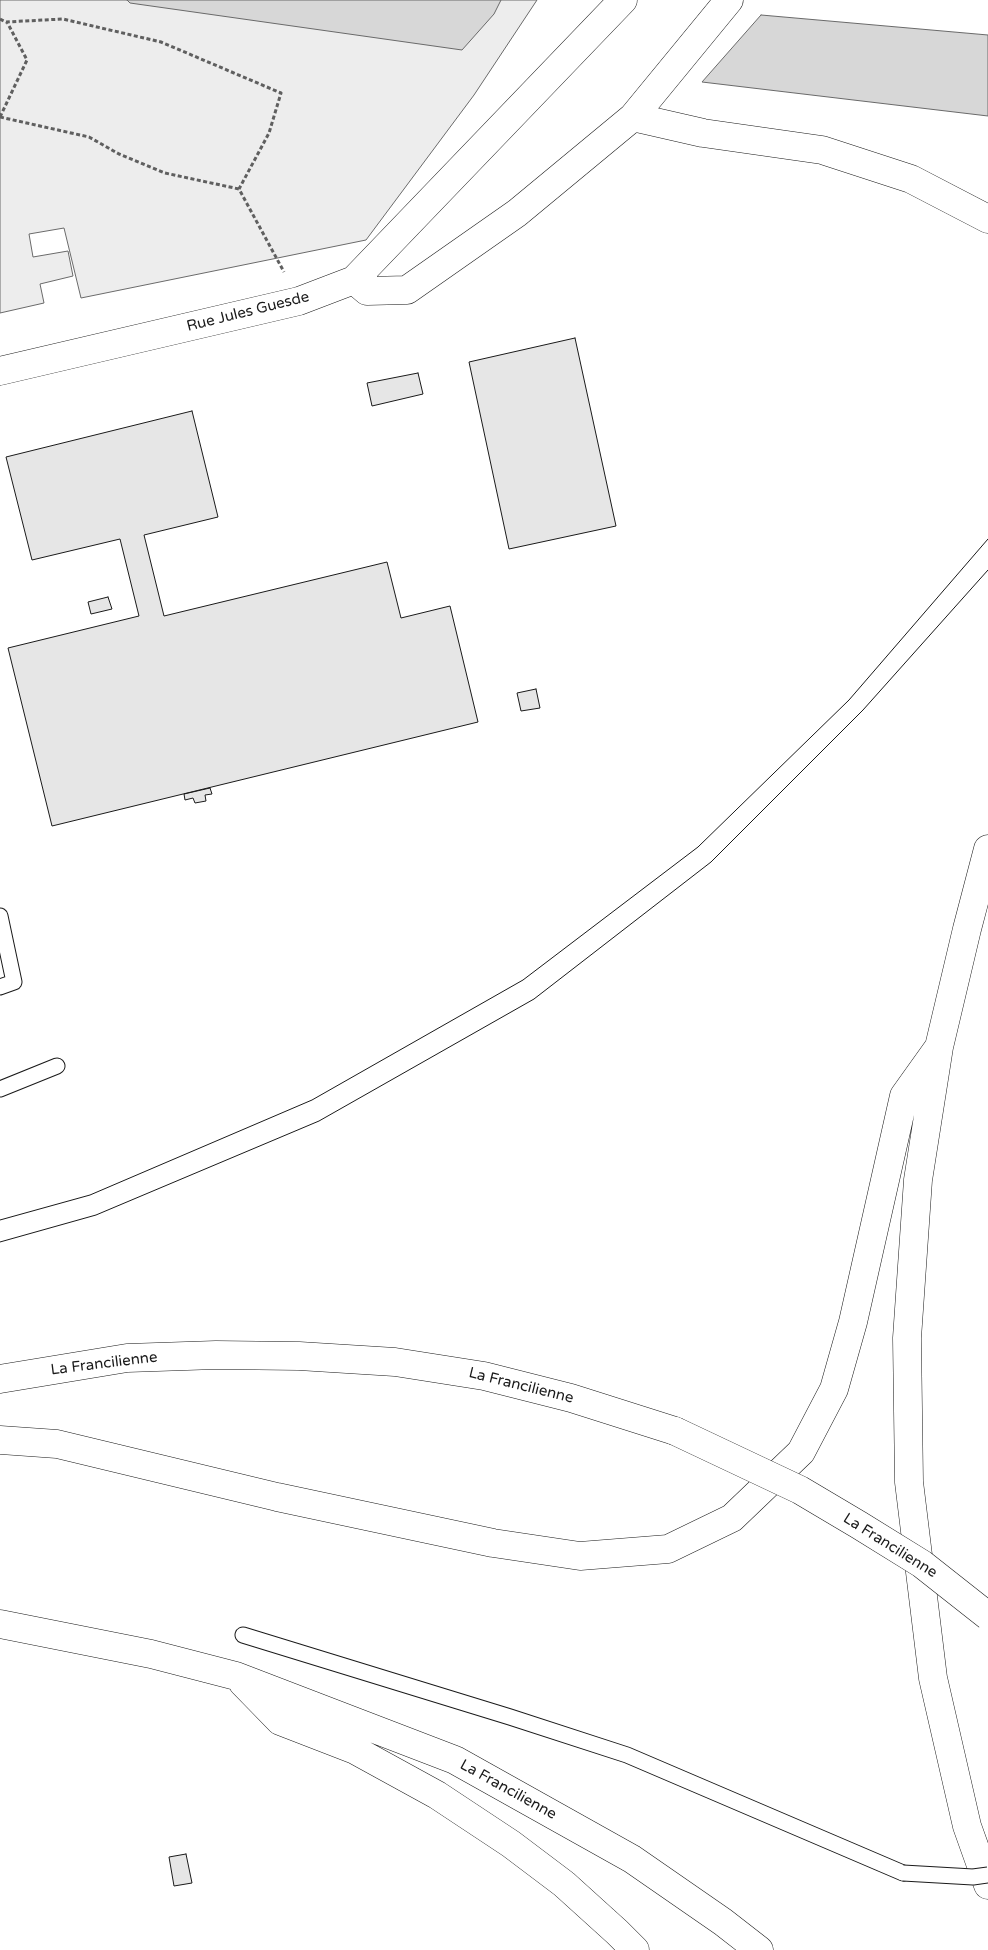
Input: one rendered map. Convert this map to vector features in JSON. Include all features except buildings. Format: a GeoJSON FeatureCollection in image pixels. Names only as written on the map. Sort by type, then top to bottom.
{"type":"FeatureCollection","features":[{"type":"Feature","properties":{"kind":"main road","name":"Rue Jules Guesde"},"geometry":{"type":"LineString","coordinates":[[0,371],[299,301],[354,280],[623,0]]}},
{"type":"Feature","properties":{"kind":"main road"},"geometry":{"type":"LineString","coordinates":[[354,280],[367,292],[407,290],[517,213],[633,117],[729,0]]}},
{"type":"Feature","properties":{"kind":"main road"},"geometry":{"type":"LineString","coordinates":[[633,117],[703,133],[822,150],[911,179],[988,219]]}},
{"type":"Feature","properties":{"kind":"main road"},"geometry":{"type":"LineString","coordinates":[[988,850],[966,929],[940,1047],[918,1180],[907,1338],[909,1482],[933,1678],[967,1826],[988,1885]]}},
{"type":"Feature","properties":{"kind":"main road"},"geometry":{"type":"LineString","coordinates":[[0,1440],[57,1444],[277,1497],[493,1543],[580,1556],[668,1549],[732,1518],[801,1452],[834,1389],[855,1312],[904,1096],[940,1047]]}},
{"type":"Feature","properties":{"kind":"main road","name":"La Francilienne"},"geometry":{"type":"LineString","coordinates":[[0,1379],[127,1358],[253,1356],[395,1362],[493,1378],[571,1398],[675,1430],[800,1490],[922,1564],[988,1616]]}},
{"type":"Feature","properties":{"kind":"main road","name":"La Francilienne"},"geometry":{"type":"LineString","coordinates":[[0,1624],[142,1652],[236,1676],[455,1760],[632,1859],[723,1922],[759,1950]]}},
{"type":"Feature","properties":{"kind":"main road"},"geometry":{"type":"LineString","coordinates":[[236,1676],[280,1721],[354,1750],[437,1796],[511,1844],[564,1884],[635,1950]]}},
{"type":"Feature","properties":{"kind":"lane"},"geometry":{"type":"LineString","coordinates":[[0,916],[14,982],[0,987]]}},
{"type":"Feature","properties":{"kind":"lane"},"geometry":{"type":"LineString","coordinates":[[0,1089],[57,1066]]}},
{"type":"Feature","properties":{"kind":"lane"},"geometry":{"type":"LineString","coordinates":[[243,1635],[501,1714],[627,1755],[903,1873],[973,1877],[988,1875]]}},
{"type":"Feature","properties":{"kind":"path"},"geometry":{"type":"LineString","coordinates":[[0,19],[6,22],[63,19],[161,42],[281,93],[269,133],[239,189]]}},
{"type":"Feature","properties":{"kind":"path"},"geometry":{"type":"LineString","coordinates":[[6,22],[27,60],[0,117],[89,136],[119,154],[165,173],[239,189],[299,301]]}},
{"type":"Feature","properties":{"kind":"shaded area"},"geometry":{"type":"Polygon","coordinates":[[[0,0],[537,0],[474,95],[366,240],[81,298],[64,228],[29,234],[33,257],[68,251],[73,276],[40,284],[44,303],[0,313],[0,0]]]}},
{"type":"Feature","properties":{"kind":"shaded area"},"geometry":{"type":"Polygon","coordinates":[[[127,0],[501,0],[494,14],[462,50],[130,3],[127,0]]]}},
{"type":"Feature","properties":{"kind":"shaded area"},"geometry":{"type":"Polygon","coordinates":[[[761,15],[988,35],[988,116],[702,82],[761,15]]]}},
{"type":"Feature","properties":{"kind":"tram line"},"geometry":{"type":"LineString","coordinates":[[0,1220],[90,1195],[312,1100],[523,980],[698,847],[849,700],[988,539]]}},
{"type":"Feature","properties":{"kind":"tram line"},"geometry":{"type":"LineString","coordinates":[[0,1242],[96,1215],[319,1121],[534,999],[711,862],[863,710],[988,570]]}}]}
